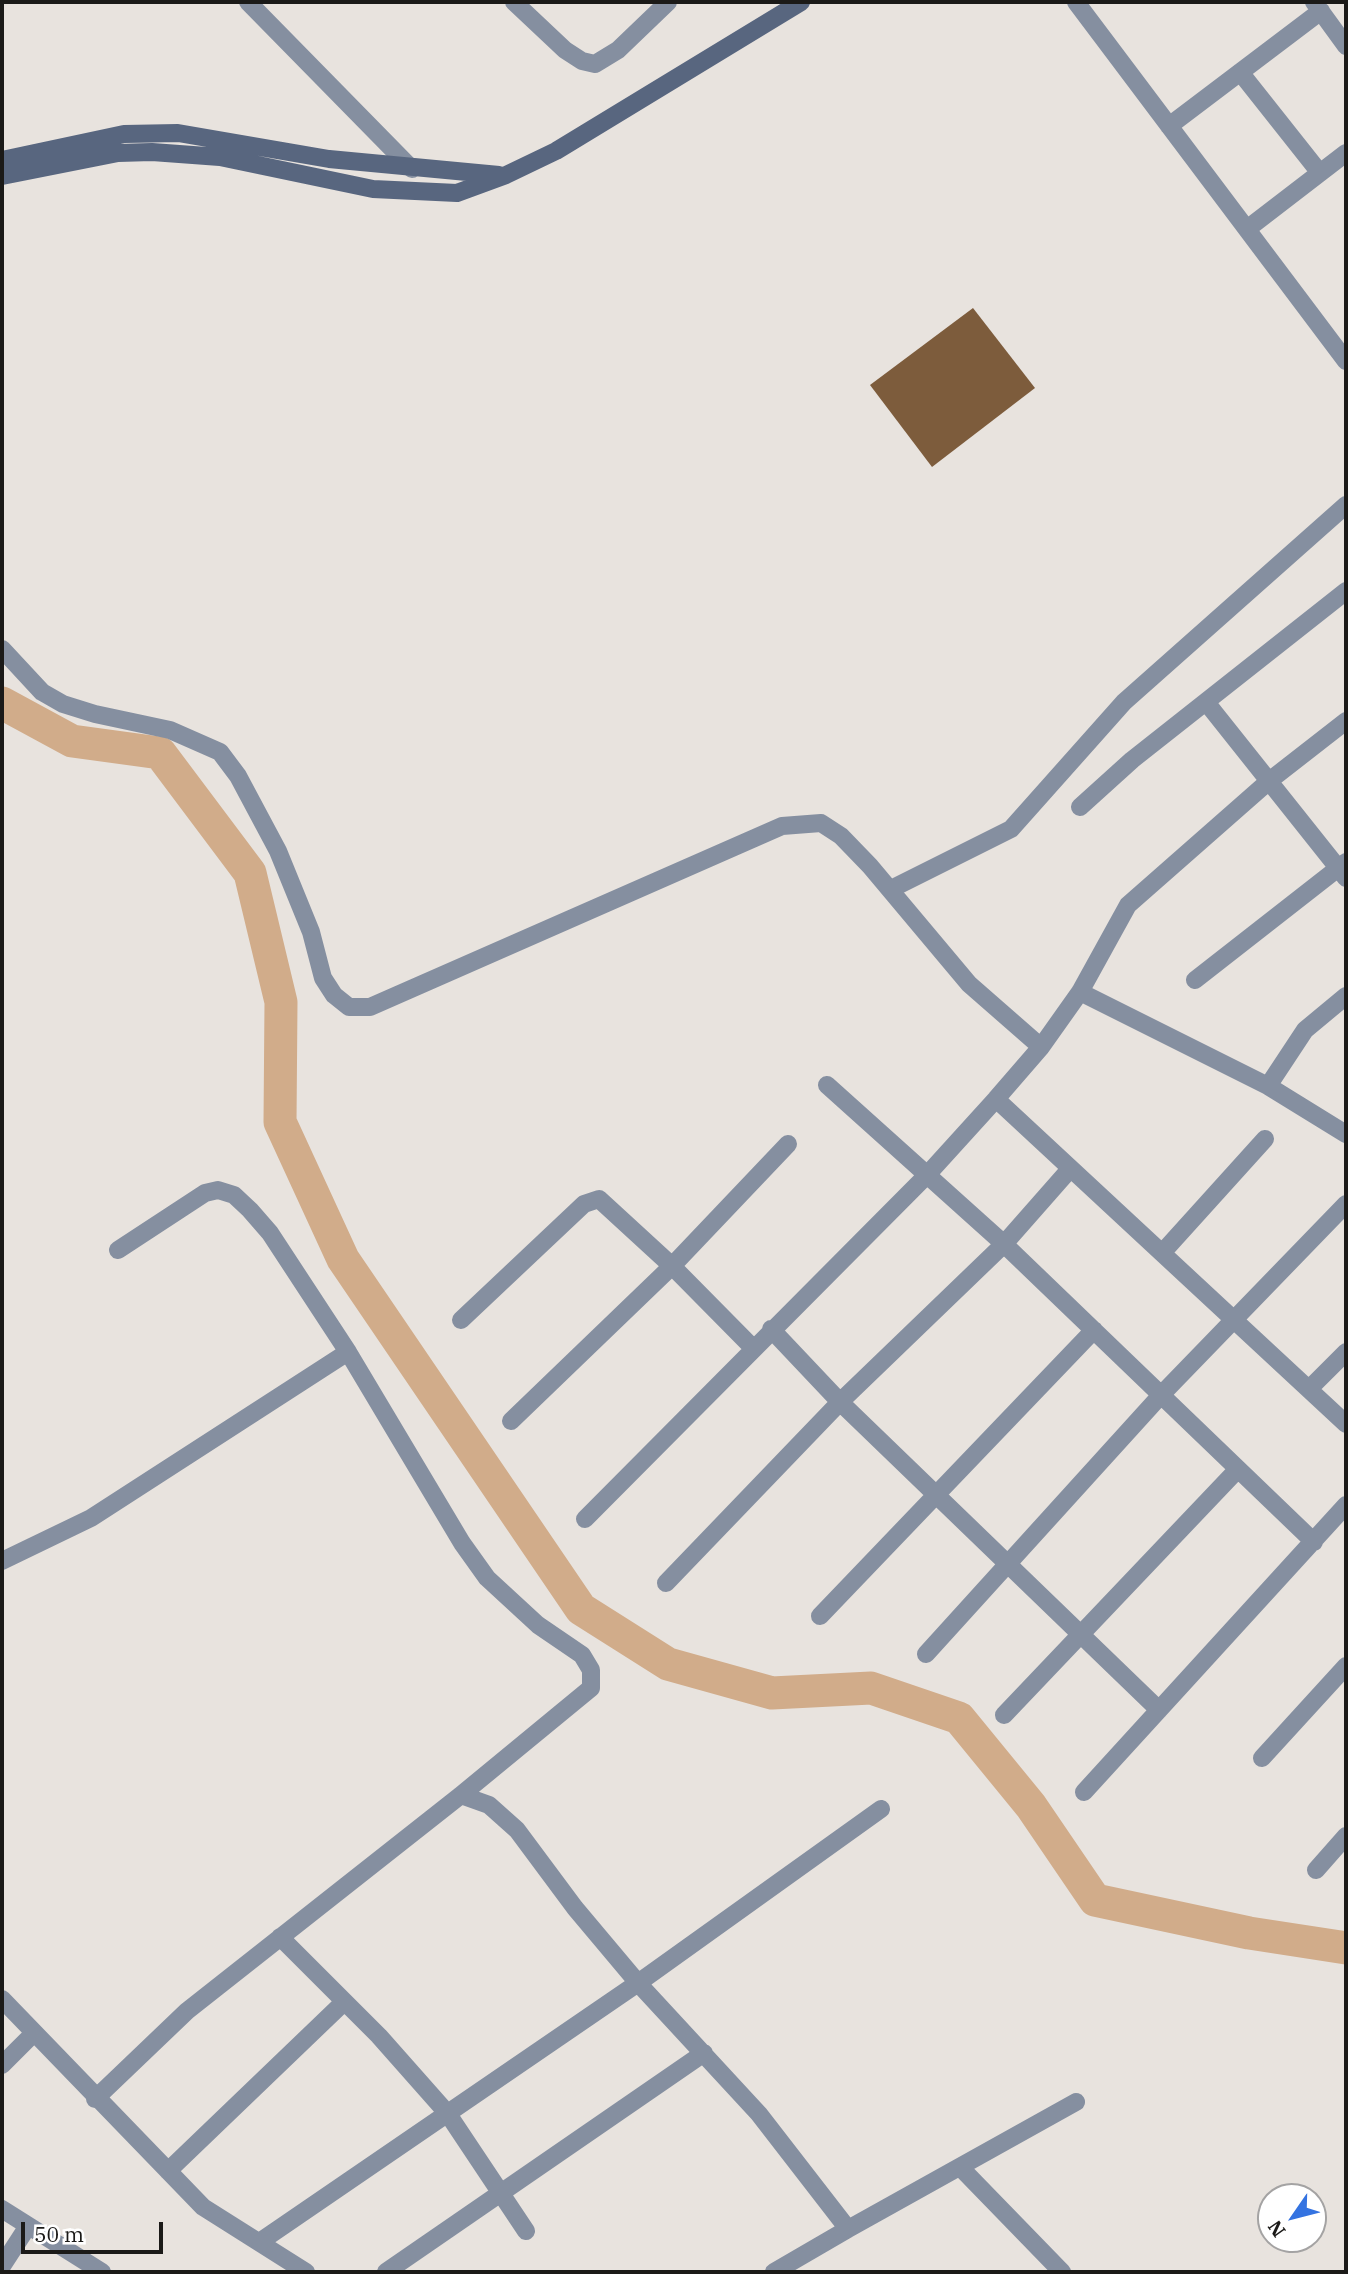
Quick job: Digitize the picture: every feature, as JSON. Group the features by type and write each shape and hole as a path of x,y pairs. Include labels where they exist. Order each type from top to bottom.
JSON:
{"street":[{"path":"248,2 412,169"},
{"path":"514,2 565,50 582,61 595,64 618,50 668,2"},
{"path":"2,176 132,143 220,157 373,189 457,193 506,175 556,151 801,2"},
{"path":"1076,2 1345,358"},
{"path":"1169,126 1240,72 1318,6 1346,46"},
{"path":"1240,72 1320,173"},
{"path":"2,160 201,135 329,159 412,169 506,175"},
{"path":"1247,229 1346,153"},
{"path":"891,889 1012,829 1124,702 1346,505"},
{"path":"1080,807 1346,591"},
{"path":"2,649 42,692 63,704 94,714 170,730 220,752 238,776 278,851 311,932 323,978 334,995 349,1007 370,1007 782,826 821,823 841,836 891,889 933,943 970,984 1041,1048"},
{"path":"1195,979 1344,869 1206,702"},
{"path":"585,1519 927,1175 996,1099 1041,1048 1080,992 1128,905 1269,781 1346,721"},
{"path":"1080,992 1268,1086 1346,1134"},
{"path":"1268,1086 1304,1030 1346,996"},
{"path":"827,1085 1004,1244 1314,1542"},
{"path":"996,1099 1346,1424"},
{"path":"1162,1253 1265,1139"},
{"path":"511,1422 672,1266 788,1144"},
{"path":"667,1583 840,1402 1004,1244 1070,1169"},
{"path":"95,2099 187,2011 461,1795 590,1688 591,1670 582,1655 538,1625 487,1578 462,1544 348,1352 270,1233 234,1195 218,1190 205,1193 118,1250"},
{"path":"461,1320 584,1204 599,1199 672,1266 753,1348"},
{"path":"926,1654 1161,1395 1346,1204"},
{"path":"771,1329 840,1402 1159,1710"},
{"path":"820,1616 1094,1330"},
{"path":"2,1561 91,1518 348,1352"},
{"path":"1309,1389 1346,1352"},
{"path":"1004,1715 1238,1469"},
{"path":"1084,1792 1314,1542 1342,1516"},
{"path":"1262,1758 1346,1666"},
{"path":"461,1795 489,1805 517,1830 575,1908 638,1983 759,2114 848,2229"},
{"path":"261,2241 638,1983 881,1809"},
{"path":"1316,1870 1346,1836"},
{"path":"280,1937 379,2036 448,2114 527,2231"},
{"path":"2,1998 95,2099 203,2207 261,2241 306,2272"},
{"path":"168,2171 344,2002"},
{"path":"2,2065 34,2033"},
{"path":"386,2272 704,2053"},
{"path":"774,2272 1076,2102"},
{"path":"960,2167 1062,2272"},
{"path":"2,2209 102,2272"},
{"path":"2,2266 28,2226"}],"building":[{"path":"973,308 1035,388 932,467 870,385"}],"waterway":[{"path":"2,703 72,741 160,753 250,873 281,1002 280,1122 343,1259 581,1609 668,1664 772,1693 871,1688 959,1718 1031,1806 1095,1900 1249,1933 1346,1948"}]}
